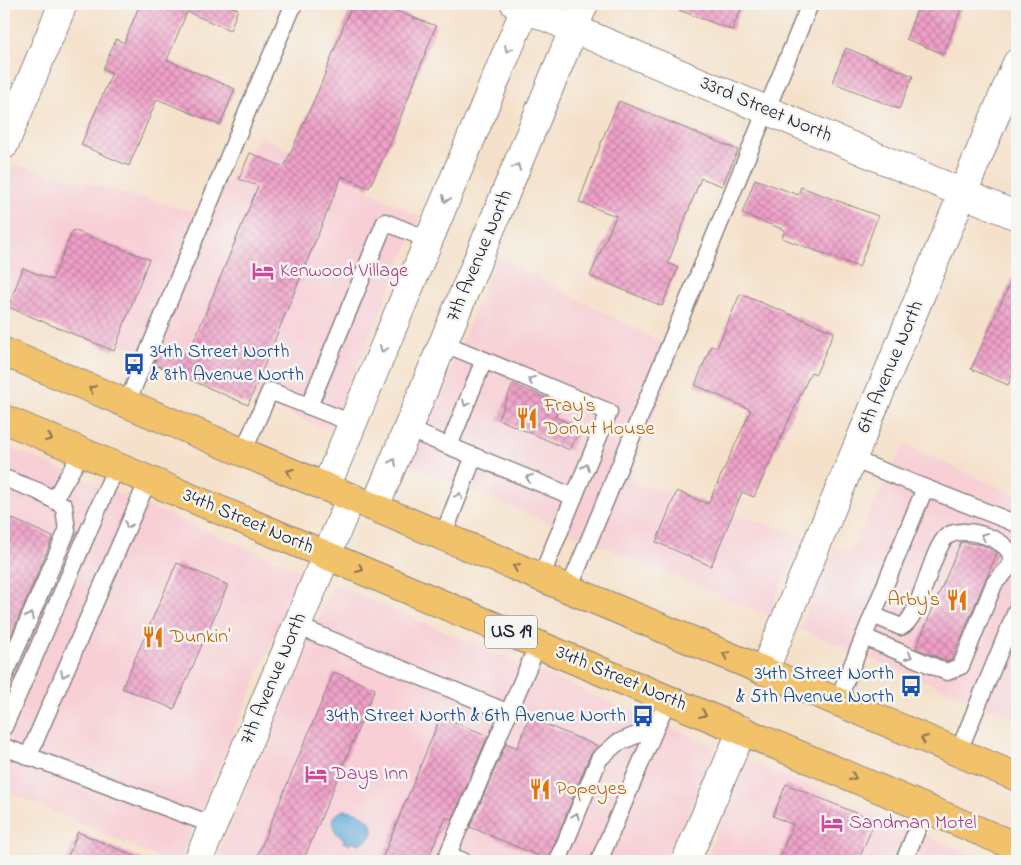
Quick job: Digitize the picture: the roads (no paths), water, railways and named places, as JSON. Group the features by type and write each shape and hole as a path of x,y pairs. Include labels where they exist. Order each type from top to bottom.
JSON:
{"highway":[{"path":"4,352 1017,777"},
{"name":"34th Street North","path":"4,419 1017,847"}],"street":[{"path":"4,145 63,4"},
{"name":"7th Avenue North","path":"198,861 327,555 363,502 407,429 584,4"},
{"path":"326,487 429,240 522,5"},
{"name":"33rd Street North","path":"522,5 574,29 1017,216"},
{"name":"6th Avenue North","path":"764,671 1017,63"},
{"path":"686,861 742,730"}],"lane":[{"path":"127,403 259,83 294,4"},
{"path":"569,589 810,4"},
{"path":"309,406 385,222 429,240"},
{"path":"443,343 608,412 540,577"},
{"path":"448,446 484,360"},
{"path":"243,452 270,391 352,423"},
{"path":"407,429 574,497"},
{"path":"54,500 82,452"},
{"path":"442,536 474,456"},
{"path":"852,459 1017,524"},
{"path":"4,727 116,467"},
{"path":"4,478 38,490 64,506 67,531 4,676"},
{"path":"28,757 148,480"},
{"path":"837,702 925,488"},
{"path":"67,531 83,542"},
{"path":"864,636 947,672 961,666 994,584 998,577 1006,572 1011,563 1012,555 1007,546 992,539 976,532 958,531 945,538 928,574 912,618 906,625 901,627 873,615"},
{"path":"958,753 1017,609"},
{"path":"297,626 508,712"},
{"path":"19,642 37,650"},
{"path":"463,861 446,858 538,644"},
{"path":"599,861 668,699"},
{"path":"558,861 599,759 617,743 656,727"},
{"path":"4,747 213,824"},
{"path":"904,861 926,808"}],"water":[{"path":"343,810 359,814 371,823 373,828 372,834 367,839 358,844 351,841 350,845 343,842 344,838 333,827 333,817"}],"place":[{"name":"Kenwood Village","path":"263,271"},
{"name":"34th Street North & 8th Avenue North","path":"134,364"},
{"name":"Fray's Donut House","path":"527,418"},
{"name":"Arby's","path":"957,600"},
{"name":"Dunkin'","path":"153,637"},
{"name":"34th Street North & 5th Avenue North","path":"911,686"},
{"name":"34th Street North & 6th Avenue North","path":"643,716"},
{"name":"Days Inn","path":"316,774"},
{"name":"Popeyes","path":"540,789"},
{"name":"Sandman Motel","path":"832,823"}]}
